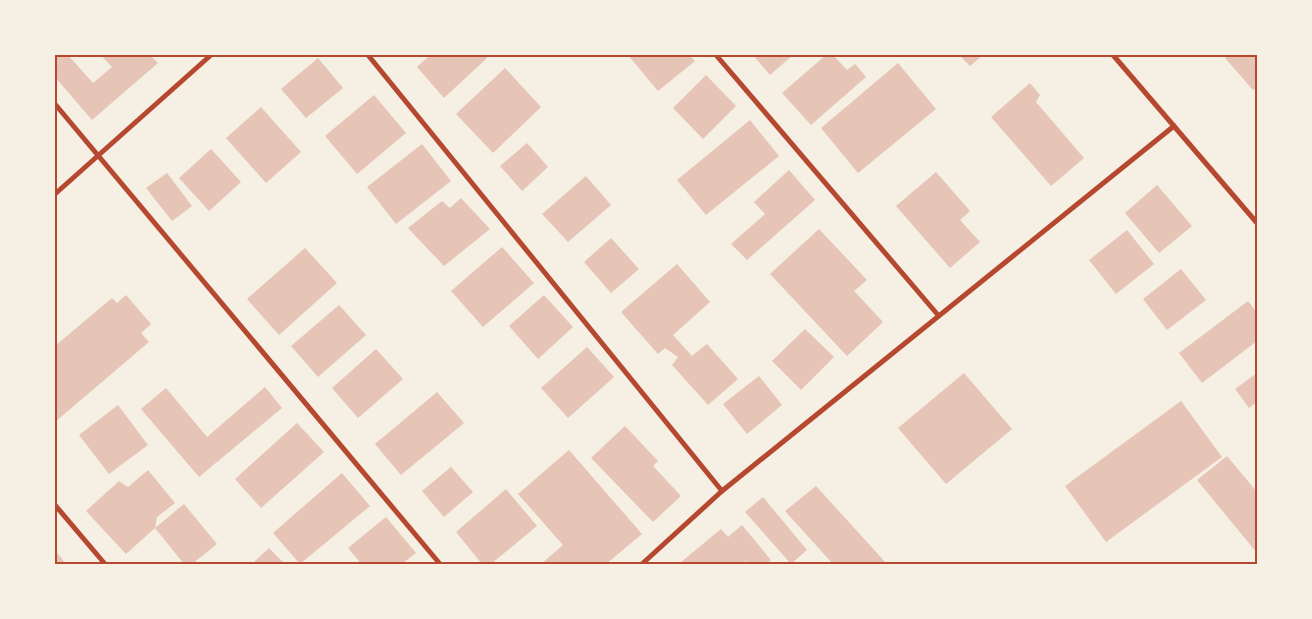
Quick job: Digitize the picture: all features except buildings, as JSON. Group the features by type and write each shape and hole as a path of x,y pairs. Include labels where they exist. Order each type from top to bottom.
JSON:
{"street":[{"path":"55,194 211,55"},
{"path":"368,55 722,491"},
{"path":"716,55 938,316"},
{"path":"1113,55 1257,222"},
{"path":"55,104 440,564"},
{"path":"642,564 722,491 1174,126"},
{"path":"55,505 105,564"}]}
